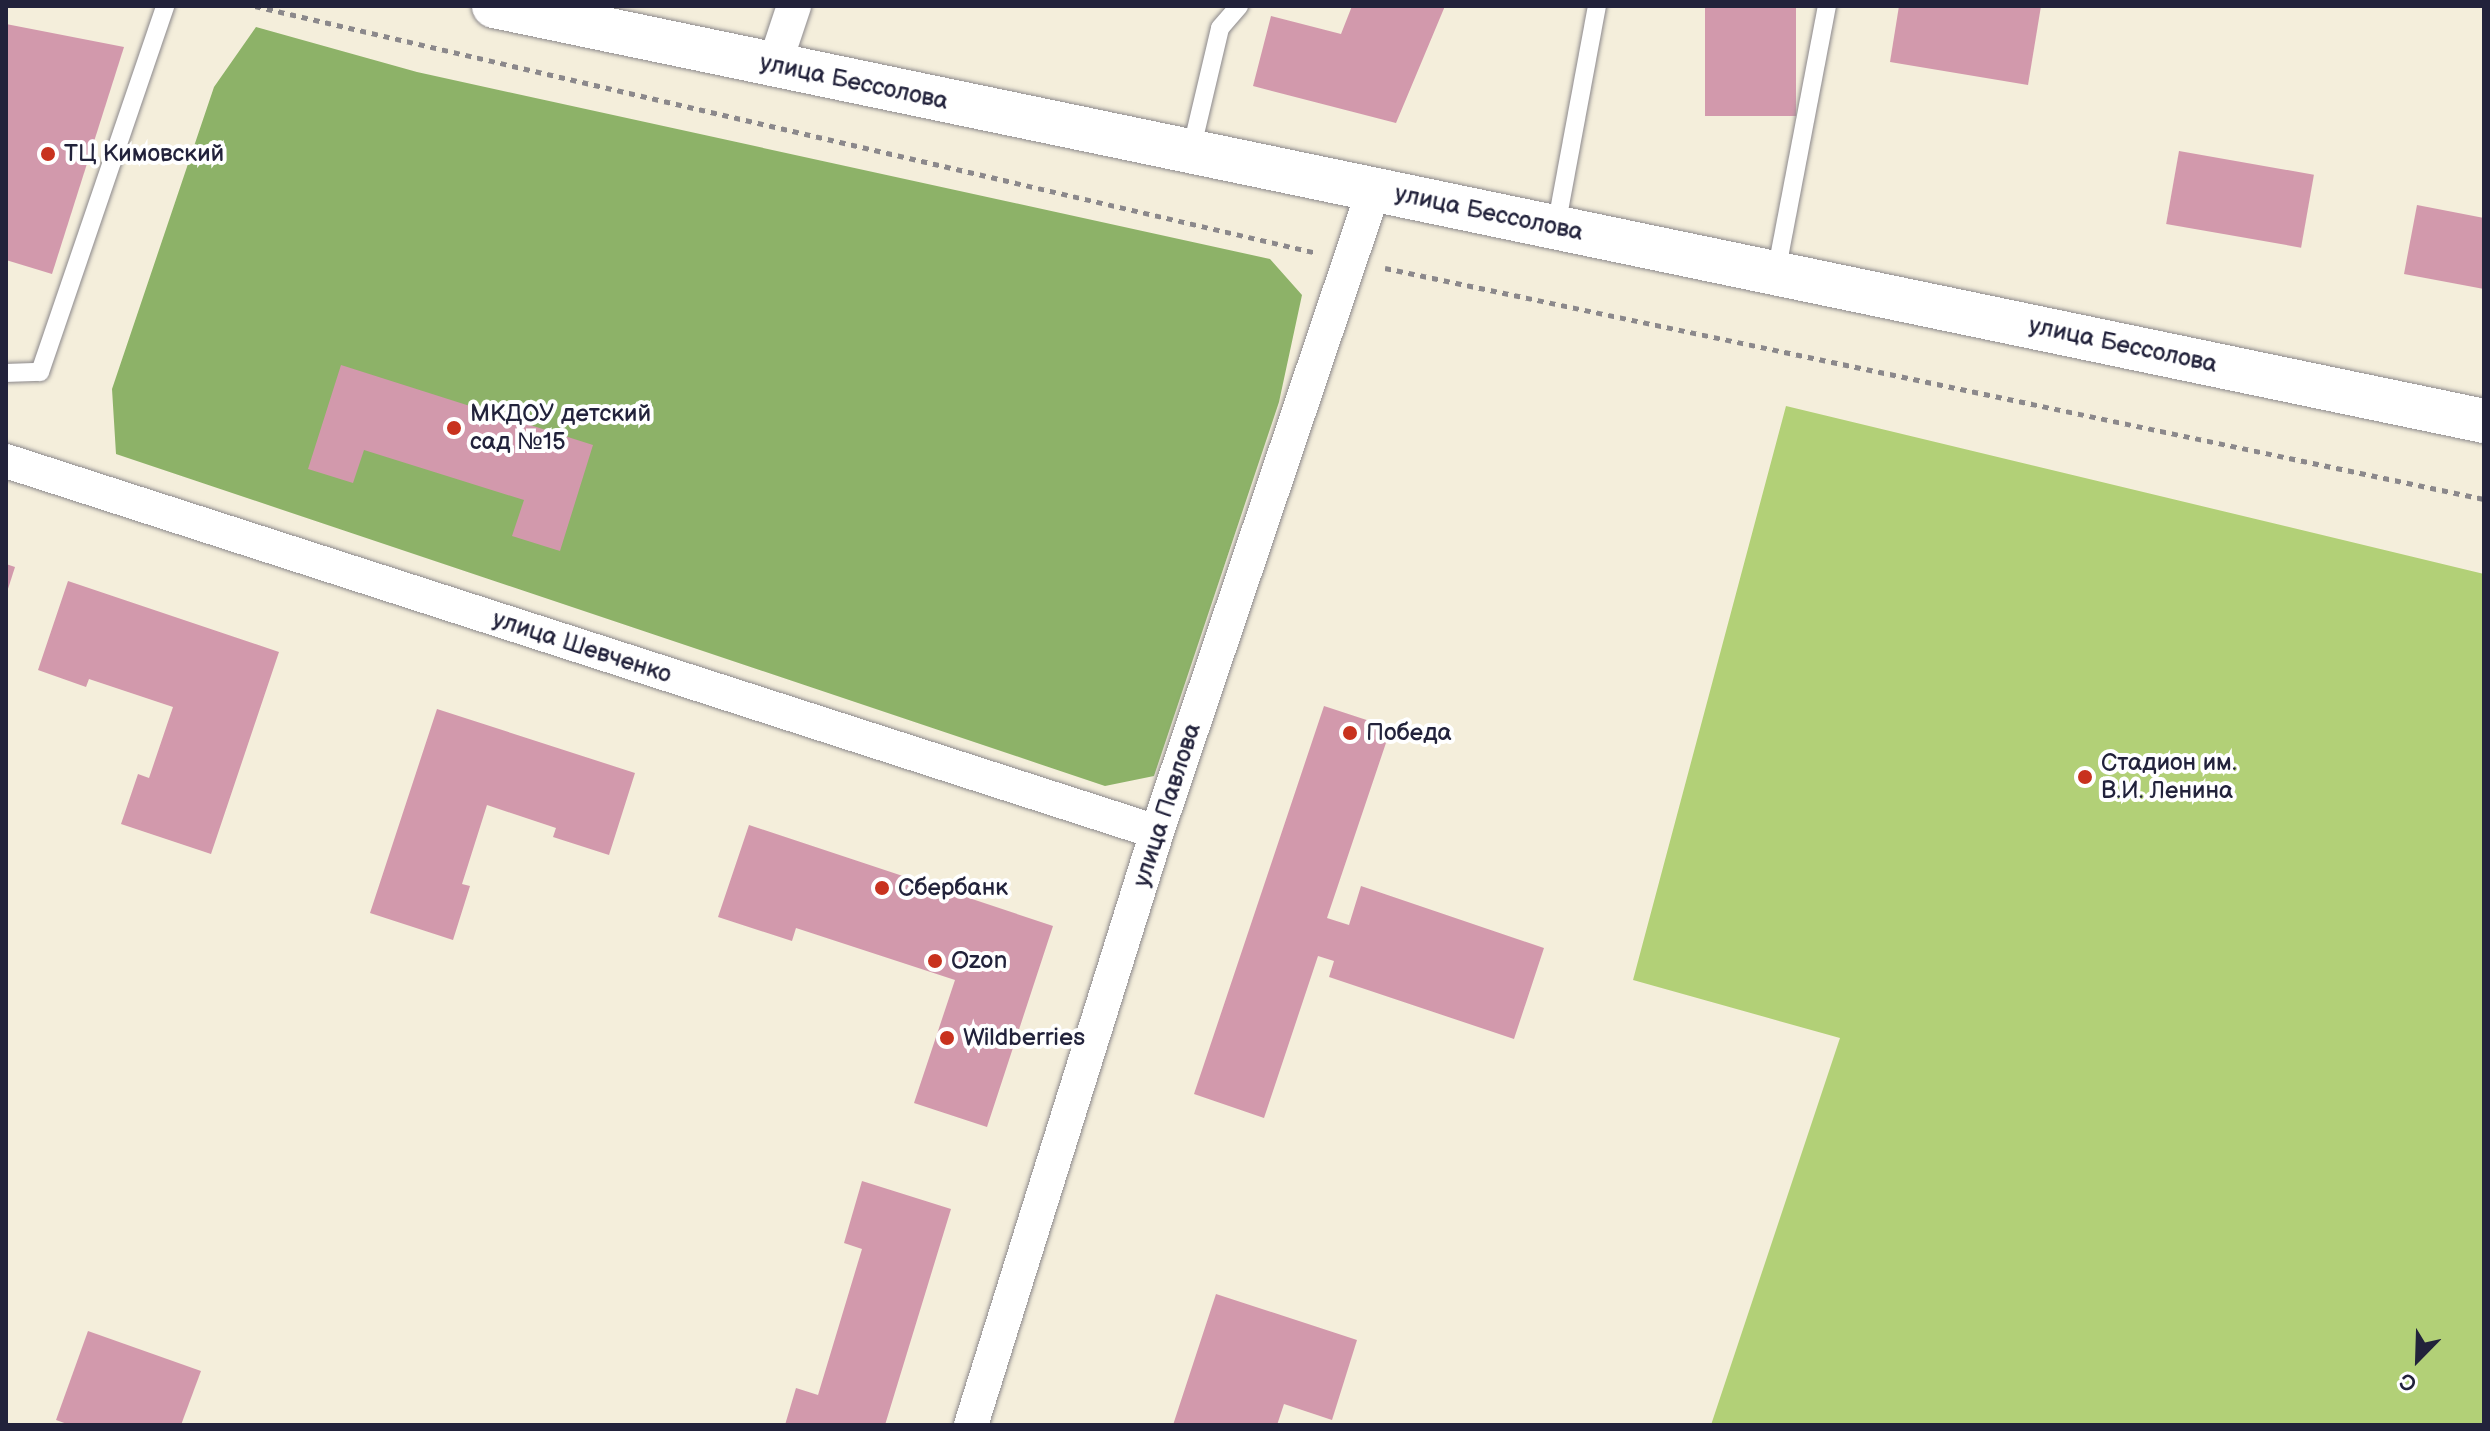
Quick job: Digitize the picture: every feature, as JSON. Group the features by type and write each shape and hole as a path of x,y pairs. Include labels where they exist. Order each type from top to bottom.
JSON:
{"main road":[{"name":"улица Бессолова","path":"494,6 2484,421"}],"street":[{"path":"774,66 794,6"},
{"name":"улица Павлова","path":"971,1425 1157,832 1374,189"},
{"name":"улица Шевченко","path":"6,461 1157,832"}],"lane":[{"path":"6,373 40,372 165,6"},
{"path":"1191,151 1220,28 1239,6"},
{"path":"1556,228 1597,6"},
{"path":"1776,273 1827,6"}],"path":[{"path":"255,6 1351,261 2484,499"}],"green space":[{"path":"256,27 417,72 1270,259 1302,295 1279,402 1154,776 1105,786 116,454 112,389 214,87"},
{"name":"Стадион им. В.И. Ленина","path":"1786,406 2484,574 2484,1425 1711,1425 1840,1038 1633,980"}],"building":[{"path":"1352,6 1445,6 1396,123 1253,86 1271,16 1341,34"},
{"path":"1705,6 1796,6 1796,116 1705,116"},
{"path":"1899,6 2041,6 2028,85 1890,62"},
{"name":"ТЦ Кимовский","path":"6,24 124,47 52,274 6,260"},
{"path":"2179,151 2314,175 2301,248 2166,224"},
{"path":"2417,205 2484,218 2484,289 2404,274"},
{"path":"341,365 593,445 560,551 512,536 524,500 364,450 353,483 308,469"},
{"path":"6,564 15,567 7,592 6,592"},
{"path":"68,581 279,652 211,854 121,824 138,774 149,778 173,707 89,679 86,687 38,670"},
{"path":"1324,706 1391,728 1327,918 1349,925 1361,886 1544,948 1514,1039 1329,977 1334,961 1318,956 1264,1118 1194,1094"},
{"path":"437,709 635,773 609,855 553,837 556,828 487,805 462,884 470,886 453,940 370,913"},
{"path":"749,825 1053,926 987,1127 914,1103 955,980 796,928 792,941 718,917"},
{"path":"862,1181 951,1209 885,1425 785,1425 796,1388 818,1395 862,1249 844,1243"},
{"path":"1216,1294 1357,1340 1332,1420 1284,1404 1277,1425 1173,1425"},
{"path":"88,1331 201,1371 181,1425 70,1425 56,1420"}],"place":[{"name":"ТЦ Кимовский","path":"48,154"},
{"name":"МКДОУ детский сад №15","path":"454,428"},
{"name":"Победа","path":"1350,733"},
{"name":"Стадион им. В.И. Ленина","path":"2085,777"},
{"name":"Сбербанк","path":"882,888"},
{"name":"Ozon","path":"935,961"},
{"name":"Wildberries","path":"947,1038"}]}
